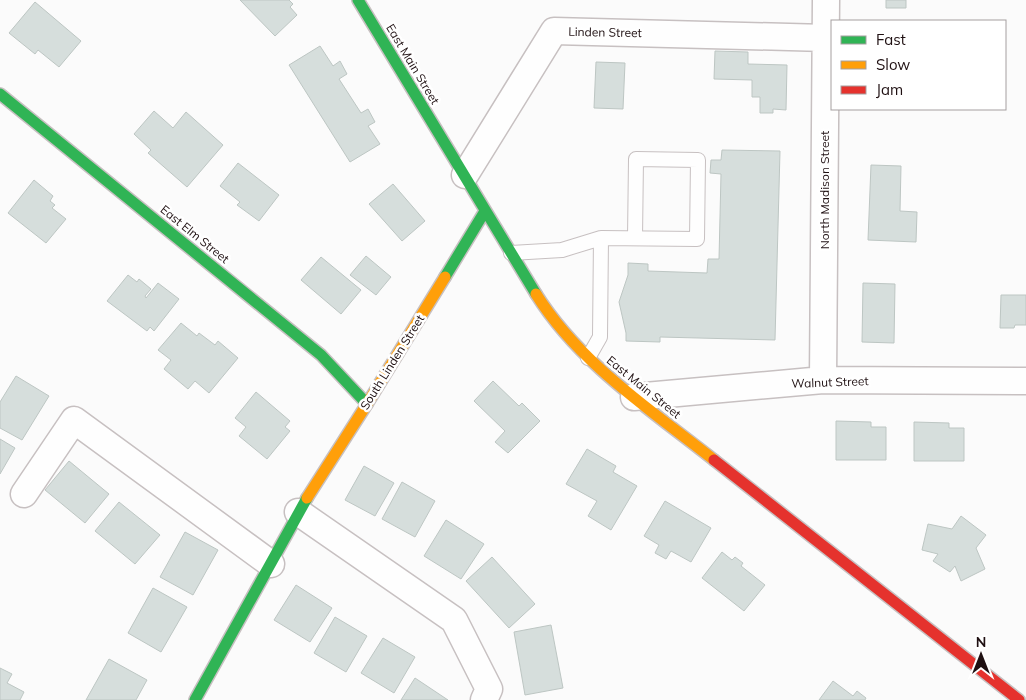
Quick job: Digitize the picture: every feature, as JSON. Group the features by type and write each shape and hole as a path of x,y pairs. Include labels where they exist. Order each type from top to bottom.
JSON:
{"street":[{"name":"East Main Street","path":"358,0 550,316 588,358 634,397 1019,700"},
{"name":"North Madison Street","path":"823,380 826,0"},
{"name":"Linden Street","path":"465,175 554,30 826,38"},
{"name":"East Elm Street","path":"0,94 321,355 367,404"},
{"name":"South Linden Street","path":"195,700 298,512 367,404 485,211"},
{"name":"Walnut Street","path":"634,397 823,380 1026,381"},
{"path":"24,494 74,420 271,564"},
{"path":"298,512 454,620 489,689 484,700"}],"lane":[{"path":"511,253 562,250 601,238 697,239 698,160 636,159 635,238"},
{"path":"588,358 600,337 601,238"}],"building":[{"path":"240,0 289,0 293,4 290,7 297,15 275,36"},
{"path":"886,0 906,0 906,8 886,8"},
{"path":"35,2 81,41 59,67 38,50 35,54 9,33"},
{"path":"320,46 333,66 340,61 347,74 339,79 361,113 368,109 375,122 368,126 380,144 350,162 289,65"},
{"path":"715,51 748,52 748,64 787,65 786,110 773,109 773,113 760,113 760,97 752,97 752,80 714,79"},
{"path":"596,62 625,63 623,109 594,108"},
{"path":"154,111 173,128 186,112 223,145 187,187 148,153 151,150 134,134"},
{"path":"722,150 780,151 775,340 660,337 660,342 626,341 619,302 628,275 628,263 648,264 648,271 707,273 708,259 719,259 721,174 710,173 711,160 721,160"},
{"path":"238,163 279,195 259,221 237,205 240,202 220,186"},
{"path":"871,165 901,166 900,211 917,212 916,242 868,240"},
{"path":"34,180 53,196 50,201 55,205 52,208 66,219 46,243 8,213"},
{"path":"393,184 425,221 402,241 369,204"},
{"path":"366,256 391,277 376,295 350,275"},
{"path":"321,257 361,290 341,314 301,280"},
{"path":"128,275 137,282 139,279 151,289 145,296 146,298 158,283 179,299 154,331 150,327 147,331 107,301"},
{"path":"863,283 895,284 894,343 862,342"},
{"path":"1001,295 1026,295 1026,325 1015,325 1014,328 1000,328"},
{"path":"181,323 197,336 199,333 215,345 218,341 238,358 209,393 195,381 188,389 164,369 171,360 158,350"},
{"path":"16,376 49,396 22,440 0,428 0,402"},
{"path":"493,381 519,406 522,403 540,421 508,453 495,442 505,431 474,401"},
{"path":"256,392 290,421 285,427 290,431 267,459 239,436 246,427 235,418"},
{"path":"836,421 871,422 871,427 886,427 886,460 836,460"},
{"path":"914,422 949,423 949,428 964,428 964,461 914,461"},
{"path":"0,439 15,448 0,474"},
{"path":"587,449 616,466 613,472 637,486 611,530 588,516 597,501 566,484"},
{"path":"69,461 109,494 85,523 45,490"},
{"path":"364,466 394,483 375,516 345,500"},
{"path":"402,482 435,501 415,537 382,519"},
{"path":"665,501 711,528 691,562 671,551 666,559 655,553 659,545 644,536"},
{"path":"119,502 160,535 135,564 95,531"},
{"path":"961,516 986,535 976,548 985,569 961,581 955,566 950,572 933,561 938,554 922,550 928,524 952,529"},
{"path":"446,520 484,544 461,579 424,556"},
{"path":"185,532 218,550 193,595 160,577"},
{"path":"722,552 732,560 735,557 743,563 741,566 765,585 744,611 702,578"},
{"path":"492,557 535,604 509,628 466,581"},
{"path":"296,585 332,608 310,642 274,620"},
{"path":"153,588 187,607 161,652 128,633"},
{"path":"335,617 367,636 346,672 314,653"},
{"path":"551,625 563,688 525,695 514,632"},
{"path":"383,638 415,657 394,693 361,673"},
{"path":"109,659 147,680 136,700 86,700"},
{"path":"0,668 12,674 7,683 24,692 20,700 0,700"},
{"path":"415,678 448,700 401,700"},
{"path":"833,681 853,696 857,691 866,698 865,700 819,700"}],"traffic: fast":[{"path":"358,0 536,294"},
{"path":"0,94 321,355 367,404"},
{"path":"445,277 485,211"},
{"path":"195,700 307,498"}],"traffic: slow":[{"path":"307,498 445,277"},
{"path":"536,294 553,319 595,364 641,404 714,460"}],"traffic: jam":[{"path":"714,460 1019,700"}]}
